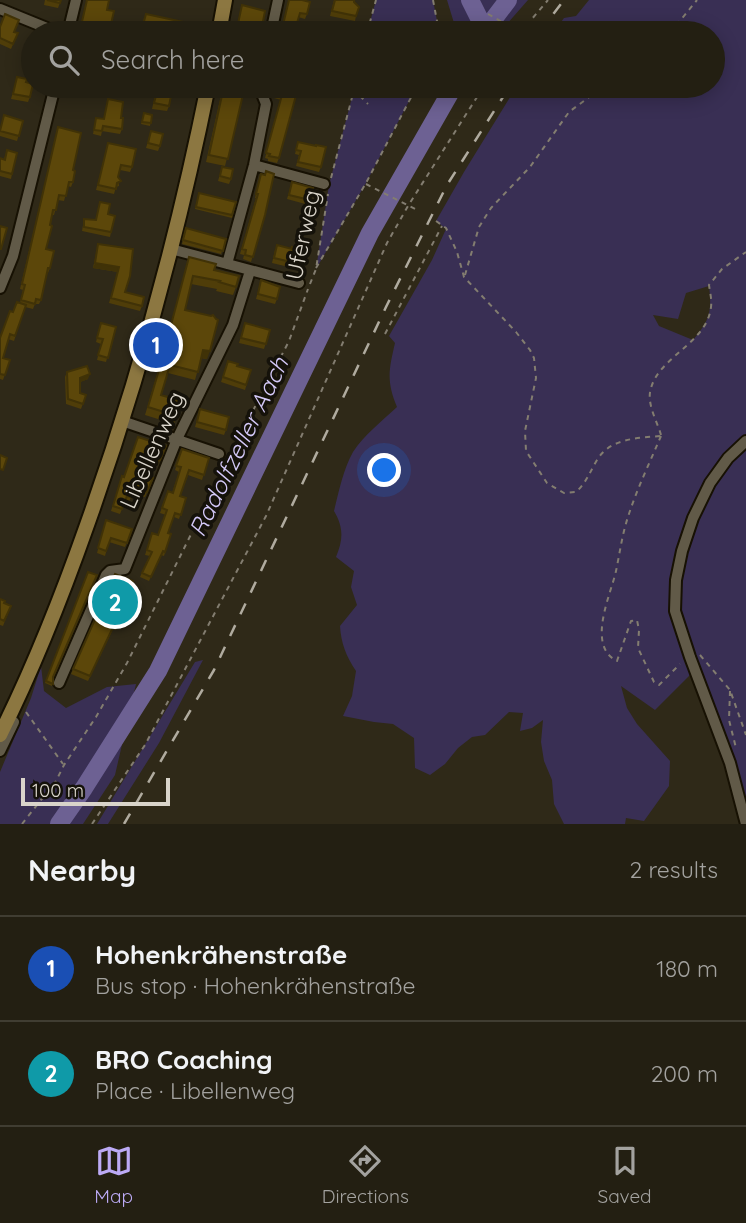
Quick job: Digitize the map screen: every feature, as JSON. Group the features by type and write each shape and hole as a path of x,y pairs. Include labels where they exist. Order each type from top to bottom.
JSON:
{"main road":[{"path":"221,21 225,0"},
{"path":"0,735 17,701 70,573 106,472 171,249 206,98"}],"street":[{"path":"71,21 76,0"},
{"path":"274,21 278,0"},
{"path":"0,9 30,21"},
{"path":"1,284 13,256 52,98"},
{"path":"227,264 254,165 266,104 264,98"},
{"path":"254,165 324,184"},
{"path":"171,249 299,284"},
{"name":"Libellenweg","path":"59,683 106,575 110,571 125,569 177,439 233,325 250,271"},
{"path":"122,421 219,454"},
{"path":"746,440 709,483 693,518 676,580 675,611 695,656 730,763 746,824"},
{"path":"0,751 18,714 17,701"}],"path":[{"path":"371,21 376,0"},
{"path":"433,0 438,21"},
{"path":"530,21 548,0"},
{"path":"680,21 697,0"},
{"path":"488,13 500,21"},
{"name":"Uferweg","path":"22,824 56,781 133,651 289,341 316,269 329,185 353,98"},
{"path":"362,98 368,104"},
{"path":"316,269 366,183 410,98"},
{"path":"92,824 145,745 267,516 387,243 476,98"},
{"path":"464,277 479,227 491,208 530,167 569,112 588,98"},
{"path":"366,183 419,211"},
{"path":"436,221 446,228 464,277 516,332 534,358 536,377 525,431 526,451 547,483 564,493 576,492 584,484 598,457 609,447 632,438 661,436"},
{"path":"385,334 442,225"},
{"path":"746,253 722,269 709,285 711,306 706,324 661,369 650,389 652,408 661,436 629,514 604,611 602,635 608,657 617,661 631,621 637,620 638,648 654,682 659,685 682,661 695,656 730,690 746,735"},
{"path":"730,690 729,720 737,753 730,763"},
{"path":"17,701 64,765"}],"shaded area":[{"path":"376,0 433,0 437,21 370,21"},
{"path":"447,0 528,0 510,21 453,21"},
{"path":"589,0 746,0 746,824 695,670 655,710 621,686 627,708 637,724 670,761 669,786 644,821 626,818 625,824 564,824 554,804 552,780 544,761 541,742 543,720 532,728 520,731 523,713 509,712 485,735 472,737 458,748 445,764 430,775 415,768 414,738 393,724 343,716 352,696 356,671 345,649 340,626 357,605 351,587 354,571 336,557 341,534 340,523 334,511 344,473 357,446 397,407 391,390 390,375 395,343 389,336 432,260 446,229 436,221 510,98 725,98 725,21 562,21 576,16","holes":["709,286 710,309 703,327 693,340 659,326 653,315 678,319 686,293"]},
{"path":"352,98 411,98 316,269 329,185"},
{"path":"203,660 159,743 108,824 97,824 195,662"},
{"path":"41,666 44,691 66,708 107,687 136,684 115,775 83,824 0,824 0,772 31,698"}],"building":[{"path":"87,0 109,0 107,10 114,11 112,21 82,21"},
{"path":"289,0 310,2 307,14 300,13 298,21 284,21"},
{"path":"335,0 354,0 359,7 356,16 332,11"},
{"path":"242,5 265,11 263,21 239,21"},
{"path":"5,14 19,20 14,32 18,33 13,44 0,38 0,27"},
{"path":"146,14 179,21 144,21"},
{"path":"17,77 21,78 21,95 13,94"},
{"path":"155,98 171,98 169,106 154,103"},
{"path":"221,98 242,98 228,159 209,155"},
{"path":"281,98 295,98 279,158 266,153"},
{"path":"108,99 123,102 122,129 103,126 102,131 94,130 96,118 104,119"},
{"path":"144,113 152,115 151,123 142,122"},
{"path":"4,115 23,121 19,136 0,131"},
{"path":"58,127 81,133 73,182 69,182 66,196 59,195 56,210 53,210 46,249 54,251 41,300 36,299 35,304 21,300 25,285 22,284"},
{"path":"151,131 163,134 160,146 148,143"},
{"path":"298,142 326,147 321,167 298,162 301,151 296,150"},
{"path":"108,143 136,149 132,167 121,165 118,177 121,181 117,183 116,189 98,185"},
{"path":"7,150 17,153 12,174 0,171 0,158 5,160"},
{"path":"222,167 233,169 231,179 220,176"},
{"path":"266,171 274,174 253,257 245,255 246,250 242,249 261,174 265,175"},
{"path":"292,182 313,188 310,200 289,195"},
{"path":"199,193 236,202 232,215 196,207"},
{"path":"100,202 110,204 108,214 115,216 111,232 84,227 84,219 96,220"},
{"path":"0,226 7,228 1,249 0,249"},
{"path":"186,228 226,239 223,251 183,240"},
{"path":"98,244 133,249 125,292 144,297 142,306 111,298 119,267 95,263"},
{"path":"277,245 305,250 303,261 296,259 295,263 274,258"},
{"path":"189,257 216,264 214,270 239,276 236,287 193,276 185,310 213,315 218,320 210,351 203,350 198,372 170,365 161,395 181,401 177,416 148,407"},
{"path":"261,280 280,287 277,299 258,294"},
{"path":"17,302 26,305 15,336 10,334 3,358 10,360 5,375 0,374 0,338 10,311 13,312"},
{"path":"101,323 116,327 108,358 98,355 103,339 97,338"},
{"path":"245,323 270,330 266,344 241,338"},
{"path":"228,361 251,370 246,385 223,377"},
{"path":"87,366 90,374 80,378 80,393 86,395 83,404 68,399 67,372"},
{"path":"200,409 229,417 226,430 197,422"},
{"path":"138,437 166,446 160,460 143,455 136,473 153,478 147,492 134,489 131,497 127,496 122,509 113,506"},
{"path":"182,449 209,458 204,475 189,470 180,496 186,498 181,515 175,513 165,552 163,551 151,577 142,573 152,552 147,550 152,533 158,535 167,510 162,508 168,491 173,493 181,467 176,466"},
{"path":"0,455 7,458 3,470 0,469"},
{"path":"106,520 132,529 127,543 111,538 106,551 98,548"},
{"path":"88,572 97,575 53,677 53,684 46,681"},
{"path":"115,574 133,581 118,624 115,623 90,676 73,669"},
{"path":"0,599 11,606 4,621 0,619"}],"waterway":[{"path":"470,0 480,21"},
{"name":"Radolfzeller Aach","path":"492,21 508,0"},
{"name":"Radolfzeller Aach","path":"59,824 158,671 370,233 447,98"}],"railway":[{"path":"548,21 564,0"},
{"path":"124,824 214,670 386,307 447,185 502,98"}],"place":[{"name":"Hohenkrähenstraße","path":"156,345"},
{"name":"BRO Coaching","path":"115,602"}]}
